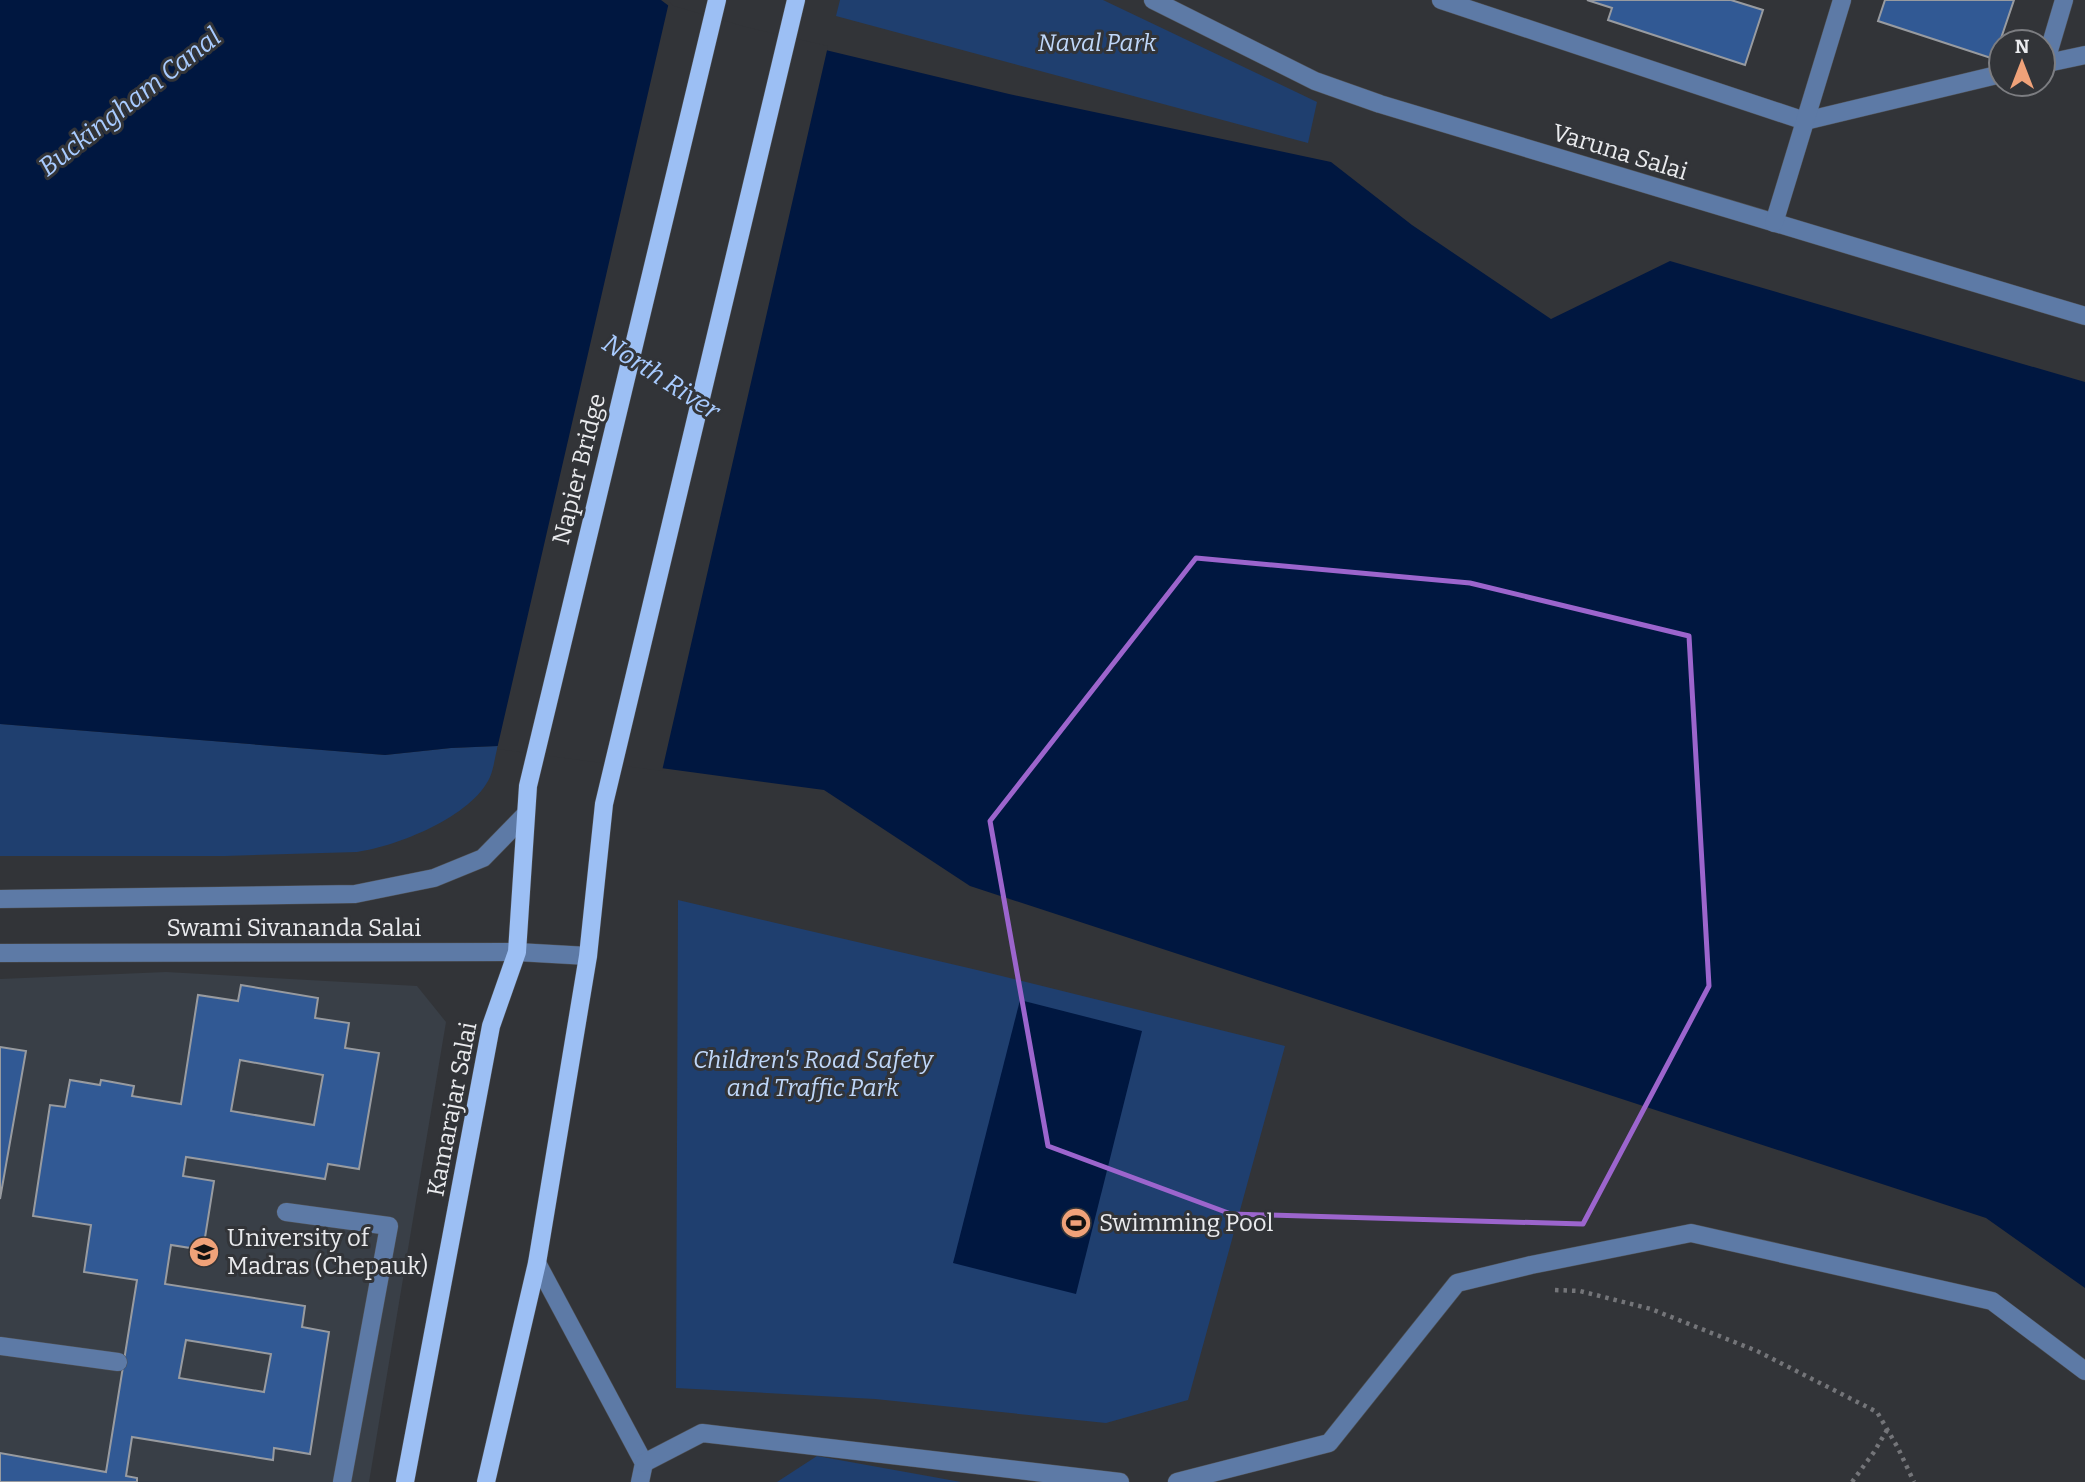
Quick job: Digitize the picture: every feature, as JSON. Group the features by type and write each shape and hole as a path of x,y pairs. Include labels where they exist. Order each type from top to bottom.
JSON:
{"main road":[{"name":"Napier Bridge","path":"528,786 717,0"},
{"path":"486,1482 537,1263 588,956 604,804 796,0"},
{"name":"Kamarajar Salai","path":"405,1482 491,1026 517,952 528,786"}],"street":[{"name":"Varuna Salai","path":"1153,0 1294,71 1334,88 1440,124 2085,316"},
{"path":"1441,0 1805,121 1987,77"},
{"path":"1774,223 1842,0"},
{"path":"2055,28 2064,0"},
{"path":"2057,61 2085,55"},
{"name":"Swami Sivananda Salai","path":"0,899 355,894 434,878 483,858 524,816"},
{"name":"Swami Sivananda Salai","path":"0,953 517,952 588,956"},
{"path":"286,1212 389,1226 342,1482"},
{"path":"1177,1482 1329,1443 1457,1283 1531,1265 1691,1233 1992,1301 2085,1371"},
{"path":"537,1263 644,1463 640,1482"},
{"path":"0,1346 118,1362"},
{"path":"644,1463 702,1433 1120,1482"}],"path":[{"path":"1552,1290 1580,1291 1651,1309 1757,1351 1877,1412 1914,1482"},
{"path":"1852,1482 1887,1430"}],"highlighted area":[{"path":"1196,558 1470,583 1689,636 1709,986 1583,1224 1231,1214 1048,1146 990,821"}],"shaded area":[{"name":"University of Madras (Chepauk)","path":"166,972 417,986 446,1022 369,1482 0,1482 0,979"}],"green space":[{"name":"Naval Park","path":"840,0 1103,0 1317,102 1308,143 836,16"},
{"path":"0,724 385,755 498,746 490,777 467,805 432,827 373,849 357,852 225,856 0,856"},
{"name":"Children's Road Safety and Traffic Park","path":"678,900 1285,1046 1188,1400 1106,1423 875,1399 676,1388"},
{"path":"817,1456 961,1482 777,1482"}],"water":[{"path":"0,0 661,0 673,9 746,31 1009,94 1331,162 1412,225 1551,319 1670,261 2085,382 2085,1288 1986,1218 970,886 824,790 498,746 385,755 0,724"},
{"path":"1020,1000 1142,1031 1076,1294 953,1263"}],"pier":[{"path":"669,2 674,6 746,27 828,46 662,771 497,749"}],"building":[{"path":"1587,0 1731,0 1763,10 1745,65 1608,20 1612,8"},
{"path":"1885,0 2014,0 2005,28 1987,28 1987,57 1878,21"},
{"path":"241,985 318,998 315,1018 349,1023 345,1048 379,1053 359,1169 328,1164 325,1179 186,1157 183,1176 214,1181 203,1250 171,1245 165,1284 305,1306 302,1327 329,1332 310,1454 274,1448 273,1460 132,1437 126,1476 137,1478 137,1482 0,1482 0,1453 106,1472 137,1280 84,1272 91,1225 33,1216 50,1105 65,1107 70,1080 100,1085 101,1080 134,1086 132,1096 181,1104 198,995 238,1001","holes":["240,1060 323,1075 314,1125 231,1111","186,1340 271,1354 264,1392 179,1378"]},
{"path":"0,1047 26,1051 0,1199"}],"place":[{"name":"Swimming Pool","path":"1076,1223"},
{"name":"University of Madras (Chepauk)","path":"204,1252"}],"water label":[{"name":"Buckingham Canal","path":"130,102"},
{"name":"North River","path":"661,377"}]}
